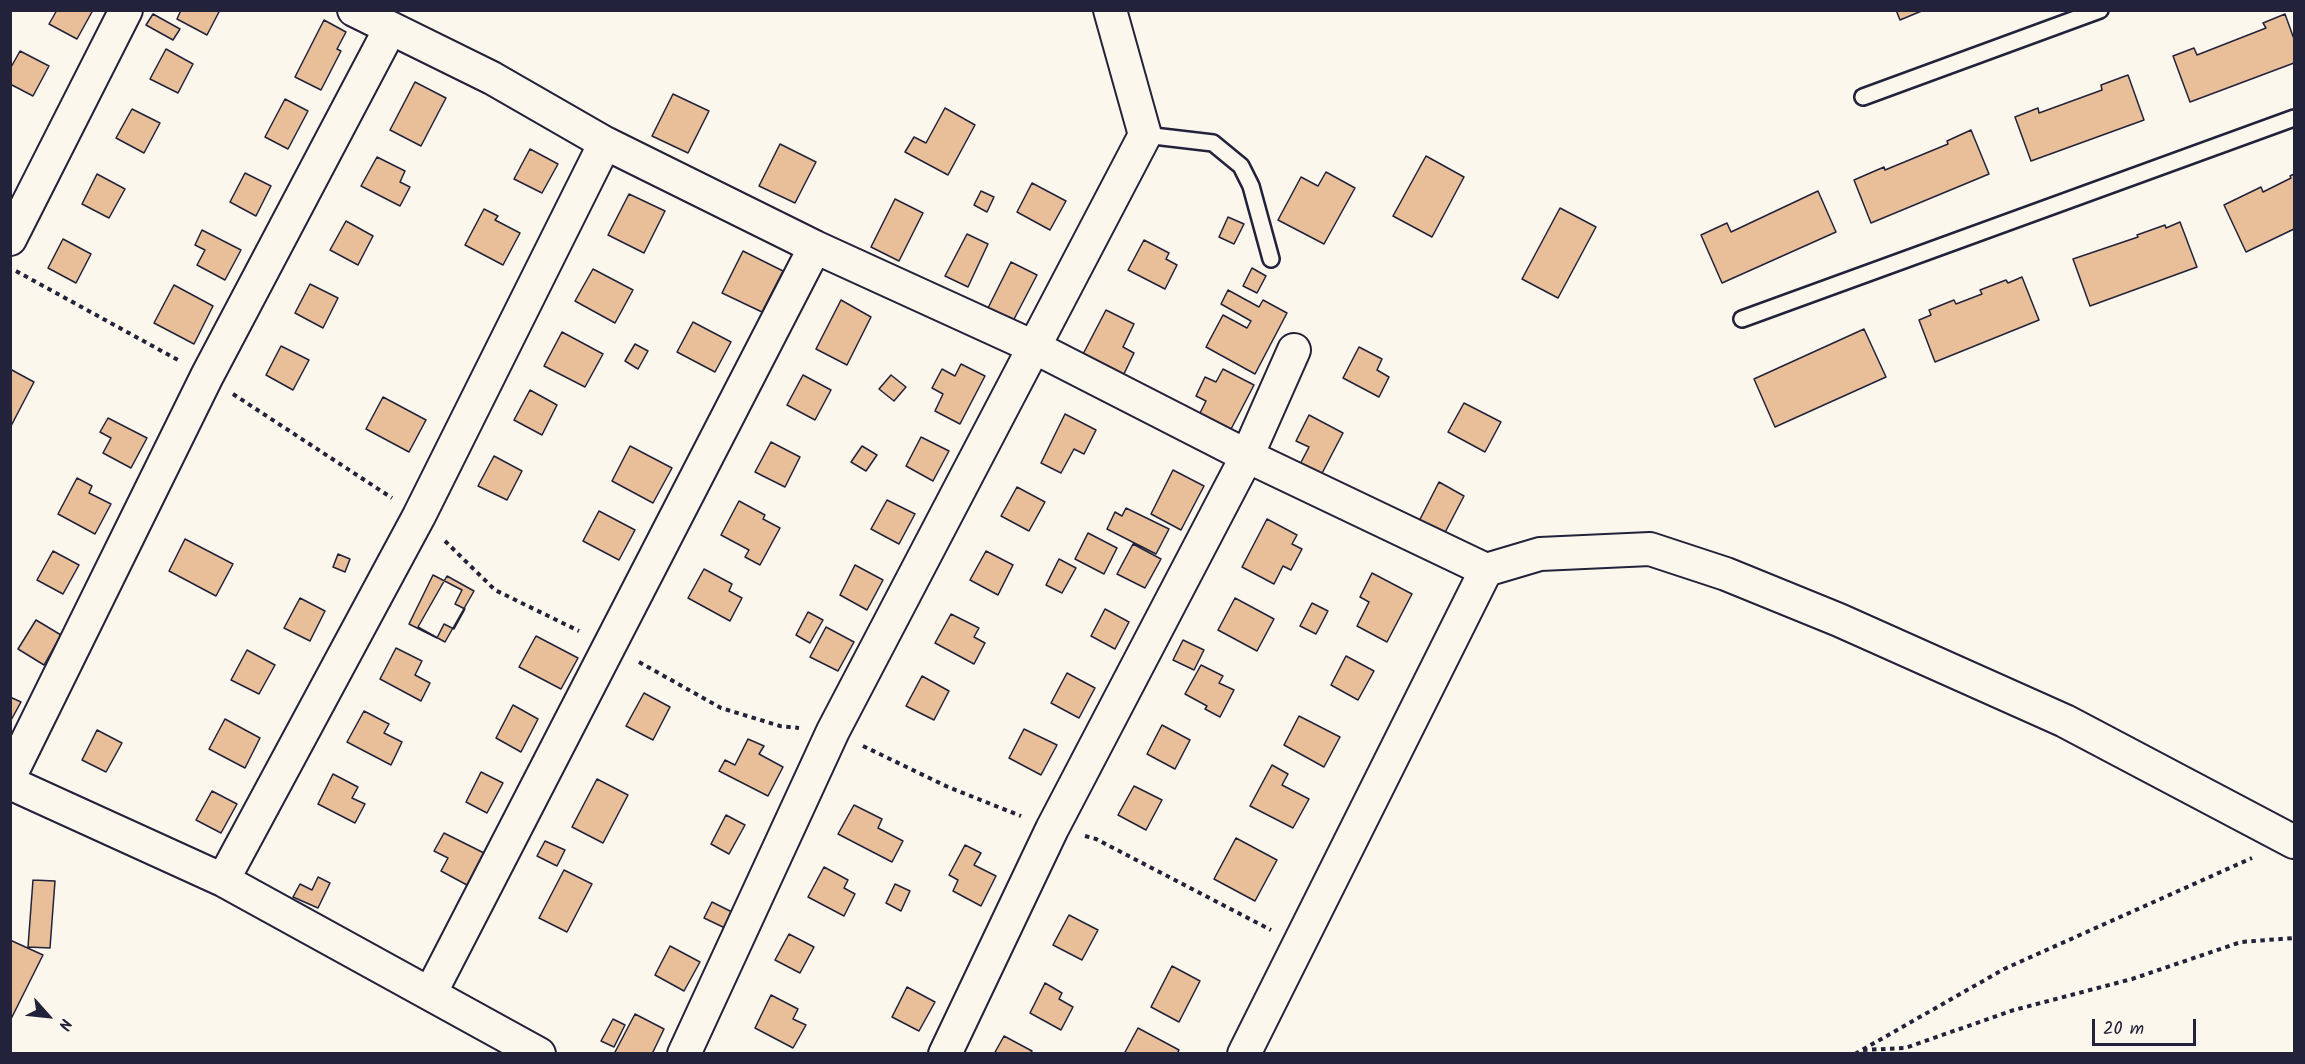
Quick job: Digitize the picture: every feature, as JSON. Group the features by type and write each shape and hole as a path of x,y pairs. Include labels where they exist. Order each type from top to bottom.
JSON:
{"street":[{"path":"10,239 126,10"},
{"path":"354,10 492,78 605,143 815,247 1034,346 1247,456 1486,570 1540,554 1650,549 1726,574 1839,620 2064,721 2295,842"},
{"path":"684,1053 833,731 1145,135 1110,10"},
{"path":"10,776 207,376 390,29"},
{"path":"224,880 418,516 605,143"},
{"path":"431,992 815,247"},
{"path":"945,1053 1052,829 1247,456 1294,350"},
{"path":"1244,1053 1486,570"},
{"path":"10,783 224,880 539,1053"}],"lane":[{"path":"1863,97 2100,10"},
{"path":"1742,319 2295,118"},
{"path":"1145,135 1213,143 1241,166 1251,186 1258,222 1271,259"}],"path":[{"path":"1856,1053 2004,969 2256,855"},
{"path":"1862,1050 1905,1048 2014,1010 2132,979 2241,942 2295,938"}],"building":[{"path":"57,10 93,10 77,39 49,24"},
{"path":"181,10 220,10 207,35 177,19"},
{"path":"1896,10 1924,10 1900,20"},
{"path":"153,14 180,29 173,40 146,25"},
{"path":"2285,14 2294,39 2294,63 2190,102 2173,56 2194,48 2197,55 2266,28 2263,23"},
{"path":"324,20 346,32 337,49 341,51 321,90 295,77"},
{"path":"166,49 193,64 178,93 150,79"},
{"path":"20,51 49,66 33,96 10,84 10,69"},
{"path":"2128,75 2144,120 2031,161 2015,117 2038,108 2039,113 2102,90 2101,85"},
{"path":"415,82 446,98 421,146 390,130"},
{"path":"673,94 709,111 688,153 652,136"},
{"path":"285,99 308,111 288,149 265,137"},
{"path":"945,108 975,125 948,175 905,152 914,137 926,143"},
{"path":"132,109 160,123 144,153 116,138"},
{"path":"1971,130 1989,174 1871,223 1854,180 1948,144 1947,141"},
{"path":"780,144 816,162 795,203 759,186"},
{"path":"530,149 558,164 542,193 514,179"},
{"path":"1426,156 1464,177 1432,237 1393,216"},
{"path":"377,157 405,171 400,182 410,187 400,206 361,186"},
{"path":"1326,172 1355,188 1324,244 1278,220 1301,177 1318,186"},
{"path":"245,173 271,186 256,216 230,202"},
{"path":"97,174 125,189 109,218 82,204"},
{"path":"2294,174 2294,229 2246,252 2224,205 2261,187 2263,192 2291,178 2290,176"},
{"path":"1032,183 1066,201 1050,230 1017,212"},
{"path":"981,191 994,197 987,212 974,205"},
{"path":"1818,191 1836,232 1722,283 1701,235 1727,223 1731,232"},
{"path":"629,194 665,211 644,253 608,235"},
{"path":"895,199 923,213 899,261 871,247"},
{"path":"1560,208 1596,227 1558,298 1522,279"},
{"path":"484,209 498,216 495,220 520,233 503,265 465,245"},
{"path":"1228,217 1244,224 1234,244 1219,237"},
{"path":"346,221 373,236 358,265 330,250"},
{"path":"2180,222 2197,267 2090,306 2073,259 2138,237 2137,235 2165,225 2166,228"},
{"path":"202,230 241,250 225,280 197,265 205,250 195,245"},
{"path":"967,234 988,244 968,287 945,276"},
{"path":"63,239 91,254 76,283 48,268"},
{"path":"1144,240 1169,253 1166,259 1177,265 1165,289 1128,270"},
{"path":"743,251 783,271 762,312 722,293"},
{"path":"1011,262 1037,275 1012,323 987,310"},
{"path":"1252,268 1266,276 1257,293 1243,286"},
{"path":"593,269 633,290 615,323 575,301"},
{"path":"2022,277 2039,320 1935,362 1919,320 1931,315 1929,310 1954,300 1956,304 1982,294 1980,290 2006,280 2008,283"},
{"path":"310,284 338,298 323,328 295,313"},
{"path":"174,285 213,306 194,344 154,323"},
{"path":"1228,290 1259,307 1263,300 1287,313 1255,374 1206,347 1223,315 1247,328 1251,321 1221,304"},
{"path":"841,300 871,317 847,365 816,349"},
{"path":"1106,310 1134,324 1123,347 1134,353 1122,378 1081,358"},
{"path":"693,322 731,342 715,372 677,352"},
{"path":"1864,329 1886,377 1775,427 1754,379"},
{"path":"562,332 603,354 585,387 544,366"},
{"path":"635,344 648,351 638,369 625,361"},
{"path":"281,346 309,360 293,390 266,375"},
{"path":"1359,347 1382,359 1377,370 1389,377 1379,397 1343,378"},
{"path":"961,364 985,376 960,424 935,411 943,394 932,388 942,369 955,376"},
{"path":"10,369 34,382 11,426 10,426"},
{"path":"1223,369 1254,385 1229,433 1198,417 1206,401 1196,396 1205,377 1216,382"},
{"path":"803,375 831,390 815,420 787,405"},
{"path":"891,375 906,387 894,401 879,389"},
{"path":"530,390 557,405 542,435 514,420"},
{"path":"383,397 426,420 409,452 366,429"},
{"path":"1464,403 1501,422 1485,452 1448,432"},
{"path":"1065,414 1096,430 1084,454 1074,449 1061,473 1041,463"},
{"path":"1309,415 1343,433 1318,481 1297,470 1309,447 1296,441"},
{"path":"108,418 147,438 131,468 103,453 111,438 100,432"},
{"path":"921,437 949,451 933,481 906,466"},
{"path":"771,442 800,457 785,487 755,472"},
{"path":"630,446 672,468 653,503 612,481"},
{"path":"862,446 877,455 866,471 851,462"},
{"path":"494,456 522,471 507,500 478,486"},
{"path":"1173,470 1204,486 1181,530 1151,514"},
{"path":"77,478 92,486 89,493 111,504 95,534 58,514"},
{"path":"1439,482 1464,496 1439,544 1414,531"},
{"path":"1017,487 1045,502 1029,531 1001,516"},
{"path":"887,500 915,514 899,544 871,529"},
{"path":"739,501 765,515 763,519 780,528 760,565 745,557 749,550 721,535"},
{"path":"1126,508 1169,529 1156,554 1107,529 1115,512 1122,516"},
{"path":"599,511 635,530 619,560 583,541"},
{"path":"1267,519 1297,535 1292,544 1302,549 1291,570 1283,566 1274,584 1242,567"},
{"path":"1088,533 1117,548 1104,574 1075,559"},
{"path":"185,539 233,564 216,596 169,571"},
{"path":"1133,544 1161,559 1145,588 1117,574"},
{"path":"53,551 79,565 63,594 37,580"},
{"path":"986,551 1013,565 998,595 970,580"},
{"path":"338,554 350,559 345,572 333,567"},
{"path":"1059,559 1076,568 1062,593 1046,585"},
{"path":"855,565 883,580 867,610 840,595"},
{"path":"704,569 732,584 729,591 742,598 730,621 688,598"},
{"path":"1372,573 1412,594 1387,642 1357,626 1369,602 1360,597"},
{"path":"433,575 462,590 455,604 465,609 454,629 444,624 437,638 409,624"},
{"path":"447,576 474,591 445,642 418,627"},
{"path":"300,598 325,611 310,641 284,628"},
{"path":"1235,598 1274,619 1257,651 1218,630"},
{"path":"1312,603 1328,611 1316,634 1300,626"},
{"path":"1105,609 1129,622 1115,649 1091,636"},
{"path":"808,612 823,620 810,643 796,635"},
{"path":"951,614 979,628 974,637 985,643 974,664 935,643"},
{"path":"36,620 61,635 44,665 18,649"},
{"path":"826,627 854,642 838,671 810,657"},
{"path":"536,636 578,658 561,689 519,667"},
{"path":"1183,640 1204,650 1194,670 1173,660"},
{"path":"396,648 422,661 415,675 430,683 421,701 380,679"},
{"path":"247,650 275,665 259,694 231,680"},
{"path":"1346,656 1374,671 1358,700 1331,685"},
{"path":"1201,665 1223,676 1219,683 1234,690 1220,717 1205,709 1207,706 1185,694"},
{"path":"1067,673 1095,688 1079,718 1051,703"},
{"path":"922,676 949,691 934,720 906,706"},
{"path":"644,693 670,707 653,740 626,726"},
{"path":"10,697 21,702 10,722"},
{"path":"513,705 538,719 521,752 496,738"},
{"path":"364,711 389,724 384,733 402,742 391,765 347,742"},
{"path":"1299,716 1340,737 1324,767 1284,745"},
{"path":"225,719 260,738 245,768 209,749"},
{"path":"1162,725 1190,740 1175,769 1147,754"},
{"path":"1024,729 1057,745 1041,775 1009,758"},
{"path":"97,730 122,743 106,772 82,760"},
{"path":"748,739 764,746 759,754 783,767 768,796 719,771 725,760 735,765"},
{"path":"1272,765 1288,774 1282,785 1309,799 1293,828 1250,806"},
{"path":"481,772 503,783 487,813 466,802"},
{"path":"333,774 358,787 352,798 365,804 355,823 318,804"},
{"path":"597,779 628,795 603,843 572,827"},
{"path":"1134,786 1162,800 1146,830 1118,815"},
{"path":"212,791 237,804 221,833 196,820"},
{"path":"854,805 882,819 878,828 903,841 892,862 838,834"},
{"path":"726,815 745,825 729,854 711,844"},
{"path":"444,833 484,853 467,885 441,871 448,858 434,851"},
{"path":"1236,838 1277,860 1255,901 1214,879"},
{"path":"545,841 565,850 557,866 537,856"},
{"path":"965,845 981,853 974,865 996,876 981,906 953,891 958,880 949,875"},
{"path":"824,867 848,880 844,888 855,894 844,916 808,897"},
{"path":"564,870 592,884 567,932 539,918"},
{"path":"318,877 330,883 318,908 293,897 300,884 312,890"},
{"path":"33,880 55,881 50,948 28,947"},
{"path":"895,884 910,891 901,911 886,903"},
{"path":"712,902 732,912 725,928 704,918"},
{"path":"1069,915 1098,930 1082,960 1053,945"},
{"path":"789,934 814,947 800,973 775,960"},
{"path":"10,940 43,955 10,1021"},
{"path":"670,946 700,962 684,991 655,975"},
{"path":"1172,966 1200,981 1179,1022 1151,1007"},
{"path":"1045,983 1062,993 1059,999 1073,1007 1061,1030 1030,1013"},
{"path":"907,987 935,1002 919,1031 892,1017"},
{"path":"771,995 798,1009 793,1019 806,1025 793,1048 755,1028"},
{"path":"635,1014 664,1029 652,1054 614,1054"},
{"path":"613,1019 625,1025 614,1047 601,1041"},
{"path":"1138,1028 1179,1050 1177,1054 1124,1054"},
{"path":"1004,1036 1032,1051 1030,1054 994,1054"}]}
